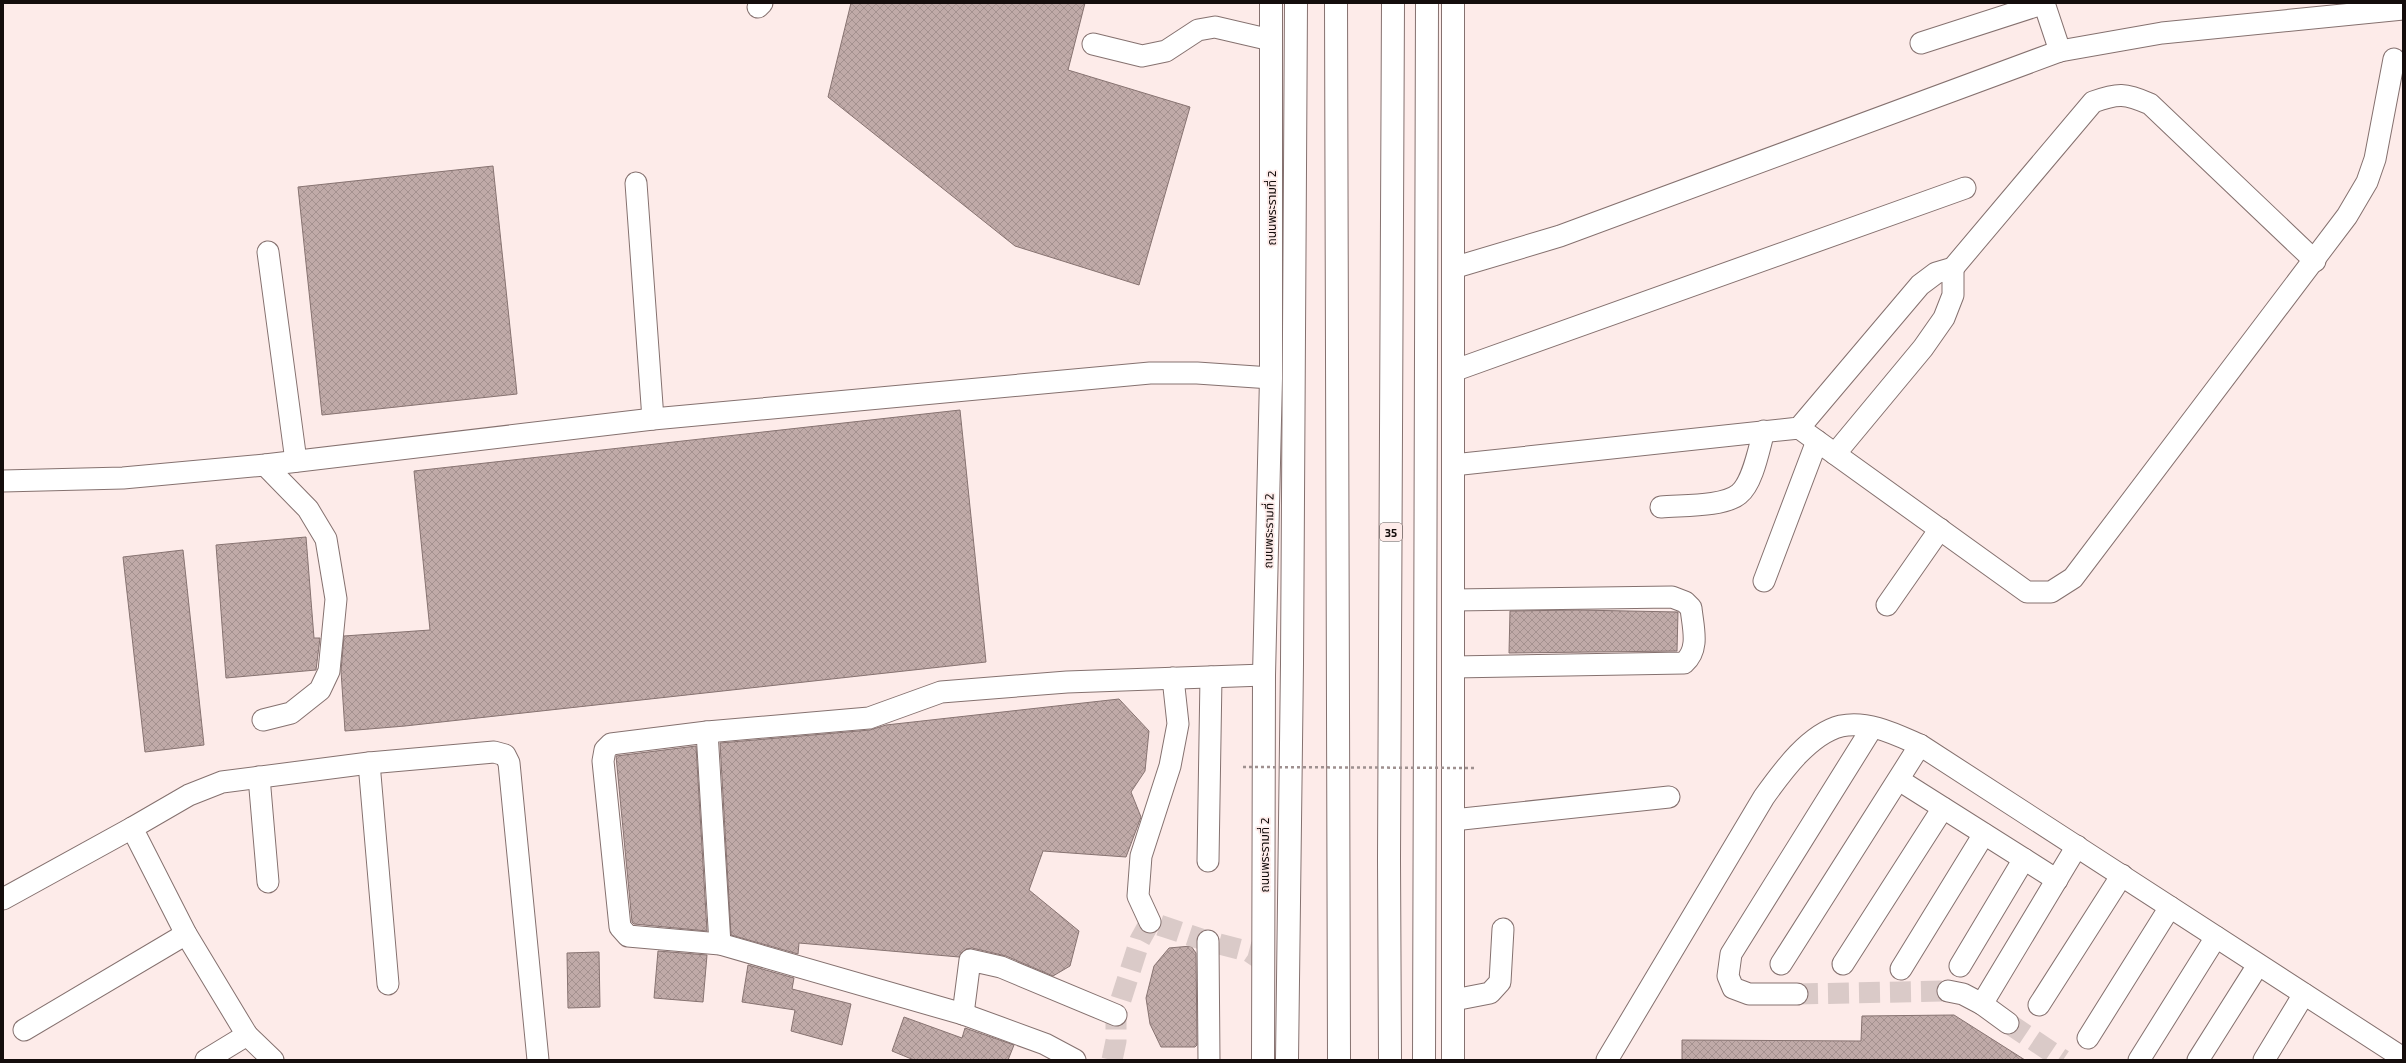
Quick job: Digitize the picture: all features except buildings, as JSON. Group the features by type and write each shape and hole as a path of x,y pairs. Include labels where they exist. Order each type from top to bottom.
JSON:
{"main road":[{"name":"ถนนพระรามที่ 2","path":"1263,1060 1264,675 1272,378 1271,3"},
{"path":"1287,1060 1292,664 1296,3"},
{"path":"1336,3 1339,1060"},
{"name":"35","path":"1390,1060 1389,860 1393,3"},
{"path":"1424,1060 1427,3"},
{"path":"1453,3 1453,1060"}],"street":[{"path":"1921,43 2043,3 2060,51"},
{"path":"1453,268 1560,236 2060,51 2162,33 2403,9"},
{"path":"1093,44 1142,56 1166,51 1198,30 1215,27 1271,40"},
{"path":"1453,465 1799,428 2027,592 2052,592 2073,578 2347,216 2367,182 2375,159 2394,59"},
{"path":"1799,428 1920,285 1936,274 1953,268 2092,102 2116,94 2150,104 2315,260"},
{"path":"636,183 653,419"},
{"path":"1453,371 1964,188"},
{"path":"268,252 296,462"},
{"path":"1835,454 1923,348 1944,318 1953,295 1953,268"},
{"path":"3,481 123,478 265,465 653,419 1150,373 1198,373 1272,378"},
{"path":"1661,507 1718,502 1739,494 1753,471 1764,432"},
{"path":"1764,581 1817,441"},
{"path":"263,720 291,713 320,690 329,671 336,599 326,539 308,509 265,465"},
{"path":"1887,605 1940,529"},
{"path":"1453,600 1672,597 1685,602 1691,608 1695,649 1684,663 1453,667"},
{"path":"1075,1060 1045,1044 963,1014 720,944 628,936 620,927 603,761 605,750 611,744 707,732 869,718 941,692 1067,682 1264,675"},
{"path":"1208,861 1211,677"},
{"path":"1150,922 1138,896 1141,856 1170,766 1178,724 1173,678"},
{"path":"1607,1060 1764,797 1788,763 1823,735 1842,726 1861,725 1889,731 1920,745 2403,1058"},
{"path":"1797,994 1749,994 1733,988 1728,976 1731,954 1872,728"},
{"path":"707,732 720,944"},
{"path":"1781,964 1900,780 1920,745"},
{"path":"3,899 132,828 188,795 222,782 369,762 494,752 505,754 509,763 538,1060"},
{"path":"369,762 388,984"},
{"path":"259,777 268,882"},
{"path":"1900,780 2057,880"},
{"path":"1453,820 1669,796"},
{"path":"1843,964 1943,808"},
{"path":"132,828 186,934 248,1035 273,1060"},
{"path":"1901,969 1984,834"},
{"path":"1982,1004 2077,846"},
{"path":"1960,966 2024,859"},
{"path":"2039,1005 2122,875"},
{"path":"2088,1038 2170,908"},
{"path":"1454,1000 1490,993 1500,982 1503,968 1503,928"},
{"path":"24,1030 186,934"},
{"path":"2139,1060 2216,937"},
{"path":"1208,941 1209,1060"},
{"path":"963,1014 970,960 1001,967 1116,1015"},
{"path":"2198,1060 2258,965"},
{"path":"1948,991 1963,994 1982,1004 2008,1023"},
{"path":"2264,1060 2304,994"},
{"path":"206,1060 248,1035"}],"path":[{"path":"1243,767 1474,768"}],"tunnel":[{"path":"1112,1060 1116,1041 1116,1015 1140,940 1150,922 1204,940 1250,952 1263,961"},
{"path":"1797,994 1948,991"},
{"path":"2008,1023 2063,1060"}]}
